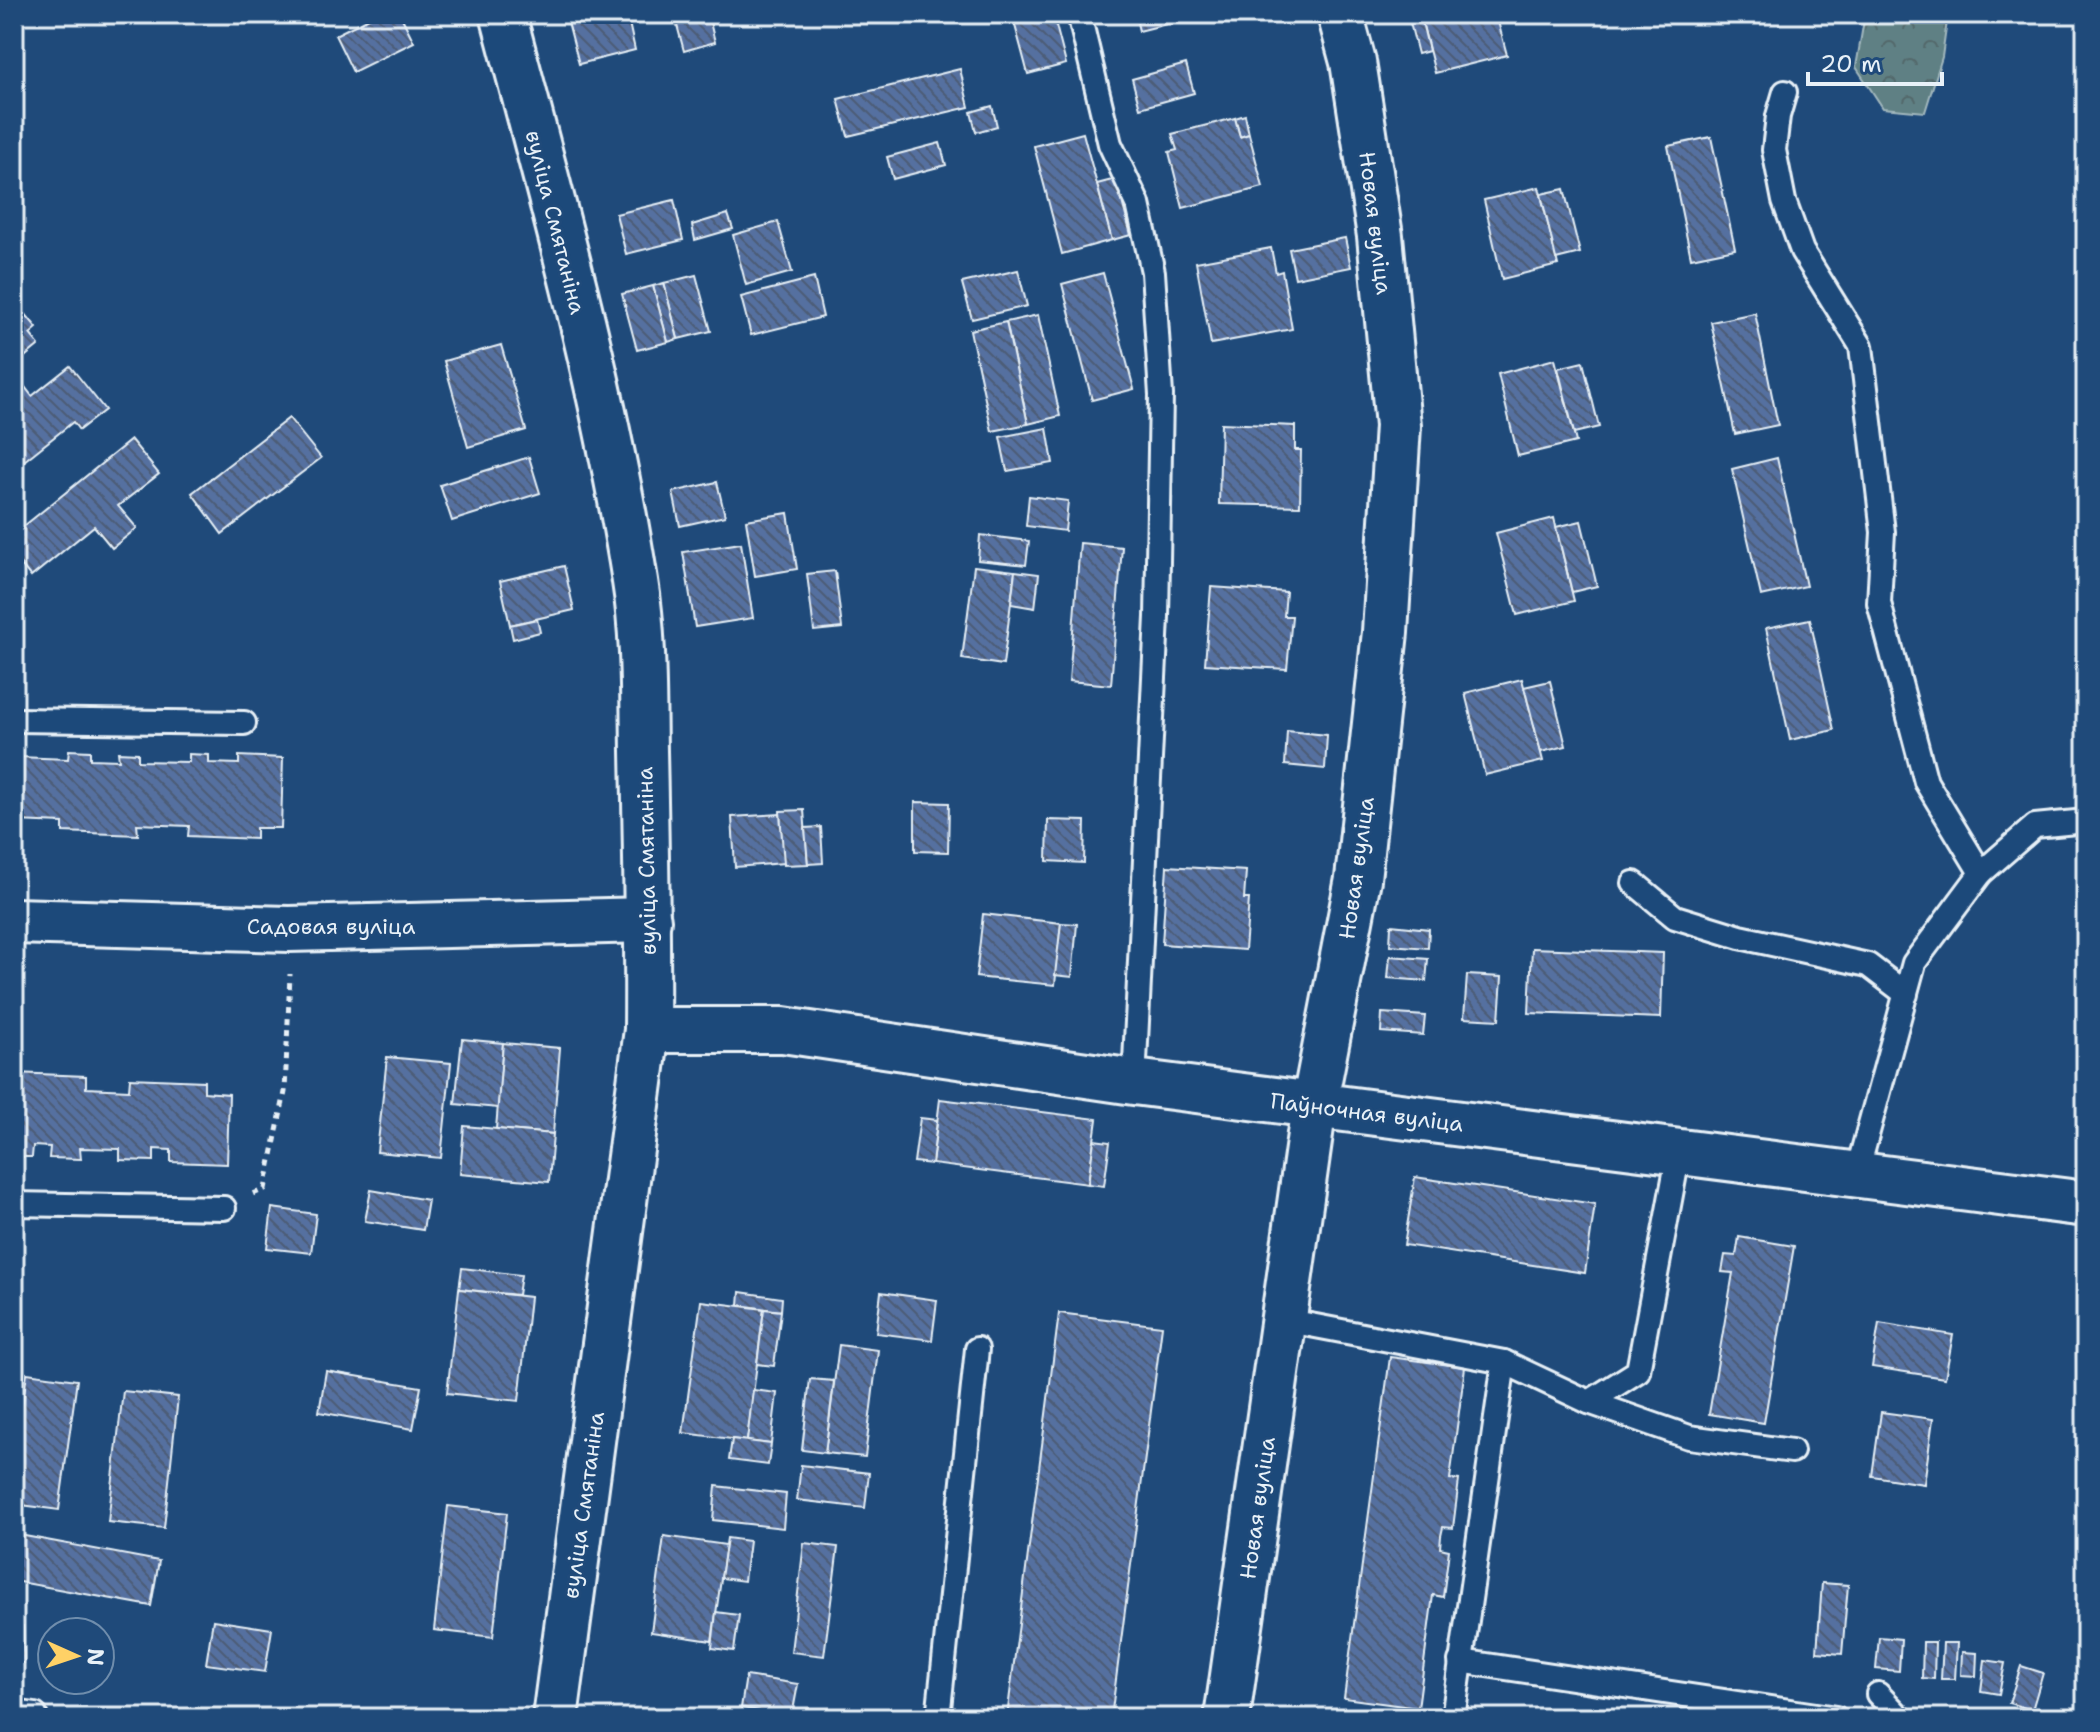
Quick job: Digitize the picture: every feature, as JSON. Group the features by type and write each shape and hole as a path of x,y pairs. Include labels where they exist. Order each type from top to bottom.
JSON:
{"street":[{"name":"вуліца Смятаніна","path":"503,14 554,207 611,454 636,584 648,920 647,1030 555,1718"},
{"name":"Новая вуліца","path":"1227,1718 1314,1106 1358,879 1385,632 1398,426 1380,236 1353,62 1340,14"},
{"name":"Садовая вуліца","path":"14,921 289,929 648,920"},
{"name":"Паўночная вуліца","path":"647,1030 783,1030 1134,1082 1857,1172 2086,1204"}],"lane":[{"path":"1079,14 1110,144 1138,204 1153,272 1161,395 1157,617 1134,1082"},
{"path":"1785,92 1778,116 1774,150 1784,201 1802,251 1861,346 1883,532 1879,603 1926,782 1981,873"},
{"path":"14,720 244,723"},
{"path":"1857,1172 1914,963 1981,873 2035,826 2086,821"},
{"path":"1634,883 1675,917 1740,937 1868,965 1906,994"},
{"path":"1589,1402 1638,1371 1679,1152"},
{"path":"14,1204 224,1208"},
{"path":"1284,1320 1504,1362 1589,1402 1689,1437 1792,1451"},
{"path":"938,1718 977,1349"},
{"path":"1453,1718 1504,1362"},
{"path":"1460,1661 1836,1718"},
{"path":"1878,1694 1901,1718"}],"path":[{"path":"224,1208 265,1189 274,1156 285,1092 289,929"}],"green space":[{"path":"1865,14 1948,14 1942,57 1925,112 1883,108 1856,67"}],"building":[{"path":"377,14 400,14 414,42 353,72 335,35"},
{"path":"566,14 589,14 592,22 627,14 635,50 579,64"},
{"path":"589,14 624,14 592,22"},
{"path":"674,14 708,14 715,42 684,51"},
{"path":"1012,14 1053,14 1066,64 1028,74"},
{"path":"1135,14 1206,14 1139,31"},
{"path":"1420,14 1496,14 1507,55 1435,73"},
{"path":"1420,14 1429,51 1418,54 1408,15"},
{"path":"1186,64 1194,93 1140,108 1132,79"},
{"path":"960,69 969,107 848,136 838,99"},
{"path":"992,106 997,126 976,132 971,112"},
{"path":"1245,115 1249,134 1240,137 1235,118"},
{"path":"1235,118 1240,137 1249,134 1263,187 1183,208 1169,152 1177,150 1172,134"},
{"path":"1083,133 1112,240 1062,254 1034,146"},
{"path":"1711,137 1735,249 1691,258 1668,146"},
{"path":"940,143 946,165 893,179 887,157"},
{"path":"1116,179 1131,235 1112,240 1097,184"},
{"path":"1539,187 1558,265 1502,279 1484,200"},
{"path":"1564,189 1580,253 1556,259 1541,194"},
{"path":"674,200 683,240 626,254 616,214"},
{"path":"728,214 733,229 695,240 692,225"},
{"path":"778,222 792,272 746,285 733,235"},
{"path":"1345,238 1351,267 1295,278 1289,249"},
{"path":"1271,248 1276,273 1282,271 1292,329 1211,344 1196,262"},
{"path":"1018,270 1027,306 972,319 962,283"},
{"path":"1103,273 1134,389 1092,400 1062,284"},
{"path":"696,275 711,331 678,339 664,283"},
{"path":"814,278 823,317 751,335 741,297"},
{"path":"664,283 678,339 668,342 653,286"},
{"path":"653,286 668,342 637,350 622,294"},
{"path":"14,300 37,328 30,334 39,345 15,365"},
{"path":"1755,313 1778,425 1735,434 1711,322"},
{"path":"1038,315 1060,416 1028,424 1006,322"},
{"path":"1006,322 1028,424 992,431 970,330"},
{"path":"501,345 526,430 468,447 444,361"},
{"path":"1555,359 1576,442 1518,456 1498,374"},
{"path":"1583,362 1599,427 1574,433 1558,368"},
{"path":"70,366 105,410 79,430 73,422 14,469 14,381 18,378 32,396"},
{"path":"289,418 321,458 222,534 192,493"},
{"path":"1221,423 1295,426 1295,450 1301,450 1300,506 1219,504"},
{"path":"1047,428 1053,463 1007,471 1000,437"},
{"path":"131,440 159,474 118,506 137,528 112,548 94,526 31,577 14,556 14,534"},
{"path":"529,457 540,493 452,521 440,485"},
{"path":"1777,458 1806,586 1761,596 1732,469"},
{"path":"717,482 725,516 680,526 673,492"},
{"path":"1029,496 1068,501 1065,531 1026,526"},
{"path":"788,513 797,569 755,576 746,520"},
{"path":"1554,518 1574,601 1517,615 1496,533"},
{"path":"1581,521 1597,586 1572,592 1556,527"},
{"path":"980,535 1029,541 1026,565 978,560"},
{"path":"741,543 753,618 695,627 683,552"},
{"path":"1080,543 1122,547 1111,685 1069,681"},
{"path":"564,566 574,610 510,625 500,581"},
{"path":"974,566 1015,571 1003,665 962,659"},
{"path":"835,571 842,628 814,631 807,574"},
{"path":"1015,571 1039,574 1035,608 1011,604"},
{"path":"1211,587 1286,592 1284,616 1292,616 1287,669 1205,664"},
{"path":"537,619 540,632 513,639 510,625"},
{"path":"1810,619 1834,730 1790,740 1766,628"},
{"path":"1522,679 1543,761 1485,775 1465,693"},
{"path":"1550,681 1566,746 1541,752 1524,687"},
{"path":"1287,731 1327,735 1325,769 1285,765"},
{"path":"14,749 17,749 18,757 68,759 69,750 90,751 90,759 119,760 118,752 138,753 138,761 189,762 189,754 209,755 209,763 239,764 239,756 283,758 281,828 256,828 256,839 188,836 189,826 137,824 138,835 63,832 63,823 17,821 14,831"},
{"path":"915,802 949,803 948,852 915,851"},
{"path":"804,810 808,864 783,865 780,811"},
{"path":"780,814 784,863 735,867 732,817"},
{"path":"1048,820 1085,821 1084,863 1047,861"},
{"path":"821,827 823,863 808,864 805,828"},
{"path":"1167,866 1246,871 1244,899 1249,899 1245,950 1162,944"},
{"path":"983,914 1061,923 1055,985 976,977"},
{"path":"1061,923 1077,924 1072,977 1055,975"},
{"path":"1391,925 1429,929 1428,948 1390,945"},
{"path":"1532,948 1663,953 1661,1018 1529,1013"},
{"path":"1390,956 1428,959 1426,981 1388,978"},
{"path":"1467,975 1502,977 1499,1020 1464,1018"},
{"path":"1382,1013 1425,1016 1423,1035 1381,1032"},
{"path":"462,1039 503,1043 498,1108 455,1104"},
{"path":"503,1043 560,1048 553,1134 496,1129"},
{"path":"387,1057 451,1063 441,1158 377,1152"},
{"path":"14,1073 86,1076 86,1088 129,1090 130,1078 204,1081 204,1092 229,1094 227,1164 171,1162 171,1150 154,1149 154,1161 120,1160 120,1149 80,1148 81,1159 49,1158 50,1147 33,1146 32,1157 14,1157"},
{"path":"940,1099 1097,1119 1088,1184 932,1164"},
{"path":"920,1118 937,1120 932,1164 914,1162"},
{"path":"464,1126 553,1134 549,1182 460,1174"},
{"path":"1094,1140 1110,1142 1104,1186 1088,1184"},
{"path":"1415,1177 1595,1204 1585,1273 1404,1245"},
{"path":"371,1190 428,1200 423,1230 365,1221"},
{"path":"272,1208 316,1214 311,1253 267,1248"},
{"path":"1739,1237 1794,1246 1764,1423 1709,1414 1733,1273 1722,1272 1725,1255 1736,1256"},
{"path":"462,1268 521,1275 518,1295 459,1289"},
{"path":"459,1289 530,1297 519,1401 447,1393"},
{"path":"740,1292 782,1298 781,1311 739,1305"},
{"path":"881,1292 937,1300 932,1340 876,1333"},
{"path":"701,1301 764,1309 747,1441 683,1433"},
{"path":"764,1309 781,1311 774,1366 757,1364"},
{"path":"1059,1313 1162,1326 1111,1718 1007,1717"},
{"path":"1879,1323 1953,1335 1945,1378 1872,1367"},
{"path":"839,1345 878,1350 865,1457 825,1453"},
{"path":"1390,1357 1465,1367 1450,1479 1459,1480 1453,1528 1443,1527 1441,1536 1440,1548 1449,1550 1443,1597 1433,1595 1418,1708 1344,1698"},
{"path":"326,1371 421,1387 413,1429 319,1412"},
{"path":"27,1373 77,1380 59,1510 14,1504 14,1464"},
{"path":"810,1379 834,1381 825,1453 802,1450"},
{"path":"753,1390 777,1393 771,1444 747,1441"},
{"path":"123,1391 178,1397 164,1528 108,1522"},
{"path":"1881,1412 1933,1419 1924,1484 1872,1476"},
{"path":"732,1439 771,1444 768,1465 729,1460"},
{"path":"801,1465 869,1473 865,1508 797,1500"},
{"path":"716,1486 786,1494 783,1528 713,1520"},
{"path":"448,1506 507,1513 493,1637 434,1630"},
{"path":"14,1534 159,1561 151,1606 14,1581"},
{"path":"664,1536 726,1545 712,1641 651,1632"},
{"path":"727,1538 749,1541 744,1581 721,1578"},
{"path":"804,1543 838,1547 824,1656 791,1652"},
{"path":"1822,1583 1848,1585 1842,1654 1817,1652"},
{"path":"716,1612 739,1615 734,1651 712,1648"},
{"path":"213,1620 272,1629 265,1672 206,1664"},
{"path":"14,1626 23,1626 24,1663 14,1663"},
{"path":"1879,1637 1901,1639 1899,1671 1876,1669"},
{"path":"1923,1642 1935,1642 1934,1679 1922,1678"},
{"path":"1943,1643 1957,1643 1955,1679 1941,1679"},
{"path":"1962,1652 1977,1653 1976,1676 1961,1675"},
{"path":"1985,1660 2005,1663 1999,1694 1981,1691"},
{"path":"2021,1666 2043,1673 2032,1710 2009,1703"},
{"path":"746,1676 798,1684 792,1716 741,1708"}]}
